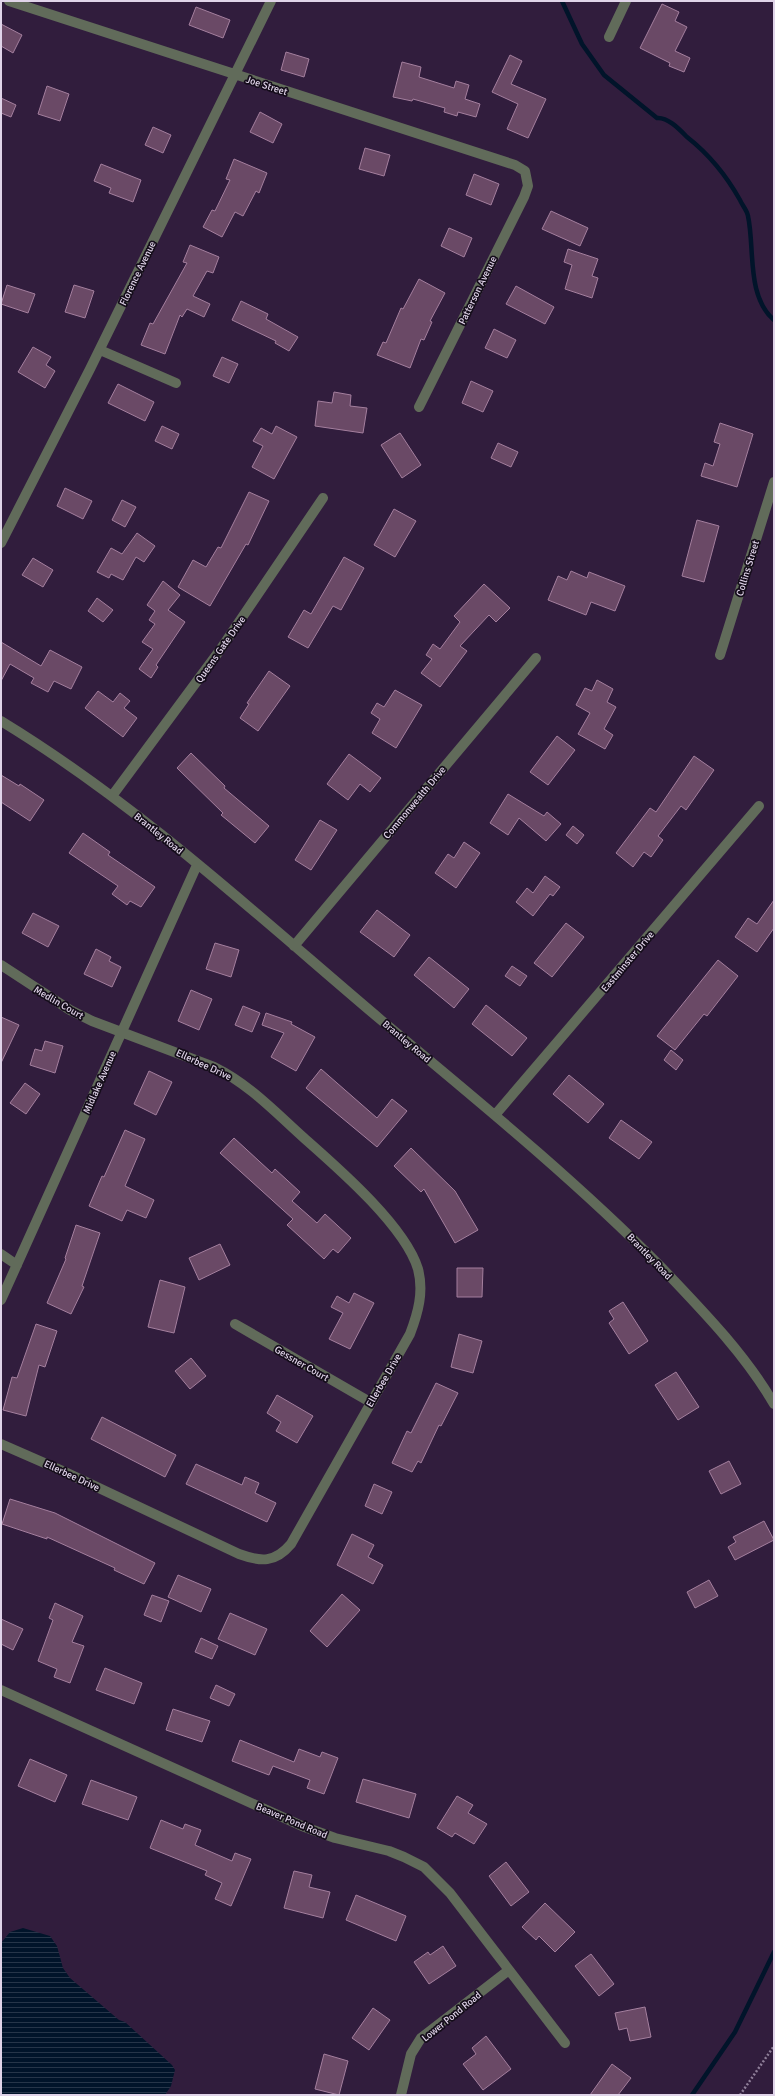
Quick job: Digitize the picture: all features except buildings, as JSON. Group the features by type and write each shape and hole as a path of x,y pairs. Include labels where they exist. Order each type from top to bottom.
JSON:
{"street":[{"name":"Joe Street","path":"9,1 515,165 525,171"},
{"name":"Florence Avenue","path":"1,543 100,350 271,1"},
{"path":"609,37 626,1"},
{"name":"Patterson Avenue","path":"419,407 524,197 528,186 525,171"},
{"path":"100,350 176,383"},
{"name":"Collins Street","path":"720,655 774,482"},
{"name":"Queens Gate Drive","path":"112,796 220,650 323,498"},
{"name":"Commonwealth Drive","path":"294,946 536,658"},
{"name":"Brantley Road","path":"1,721 68,763 112,796 197,864 495,1115 621,1227 699,1306 749,1368 774,1404"},
{"name":"Eastminster Drive","path":"495,1115 759,806"},
{"name":"Midlake Avenue","path":"1,1300 197,864"},
{"name":"Medlin Court","path":"1,965 70,1010 92,1021 122,1032"},
{"name":"Ellerbee Drive","path":"1,1444 65,1472 239,1554 253,1559 272,1559 282,1554 291,1544 370,1402 410,1334 420,1300 421,1287 418,1270 414,1259 395,1229 348,1178 252,1090 231,1075 169,1048 122,1032"},
{"path":"1,1254 17,1265"},
{"name":"Gessner Court","path":"235,1324 370,1402"},
{"name":"Beaver Pond Road","path":"1,1690 302,1826 335,1838 404,1857 424,1867 450,1893 565,2043"},
{"name":"Lower Pond Road","path":"401,2095 411,2054 421,2038 509,1970"}],"path":[{"path":"740,2095 774,2046"}],"water":[{"path":"23,1928 50,1936 57,1946 63,1968 70,1978 119,2020 125,2022 172,2065 175,2070 171,2086 165,2095 1,2095 1,1943 10,1932"}],"waterway":[{"path":"562,1 582,44 604,75 657,118 661,118 677,128 710,158 729,182 746,210 750,229 755,285 765,310 774,320"},
{"path":"692,2095 735,2032 774,1952"}]}
